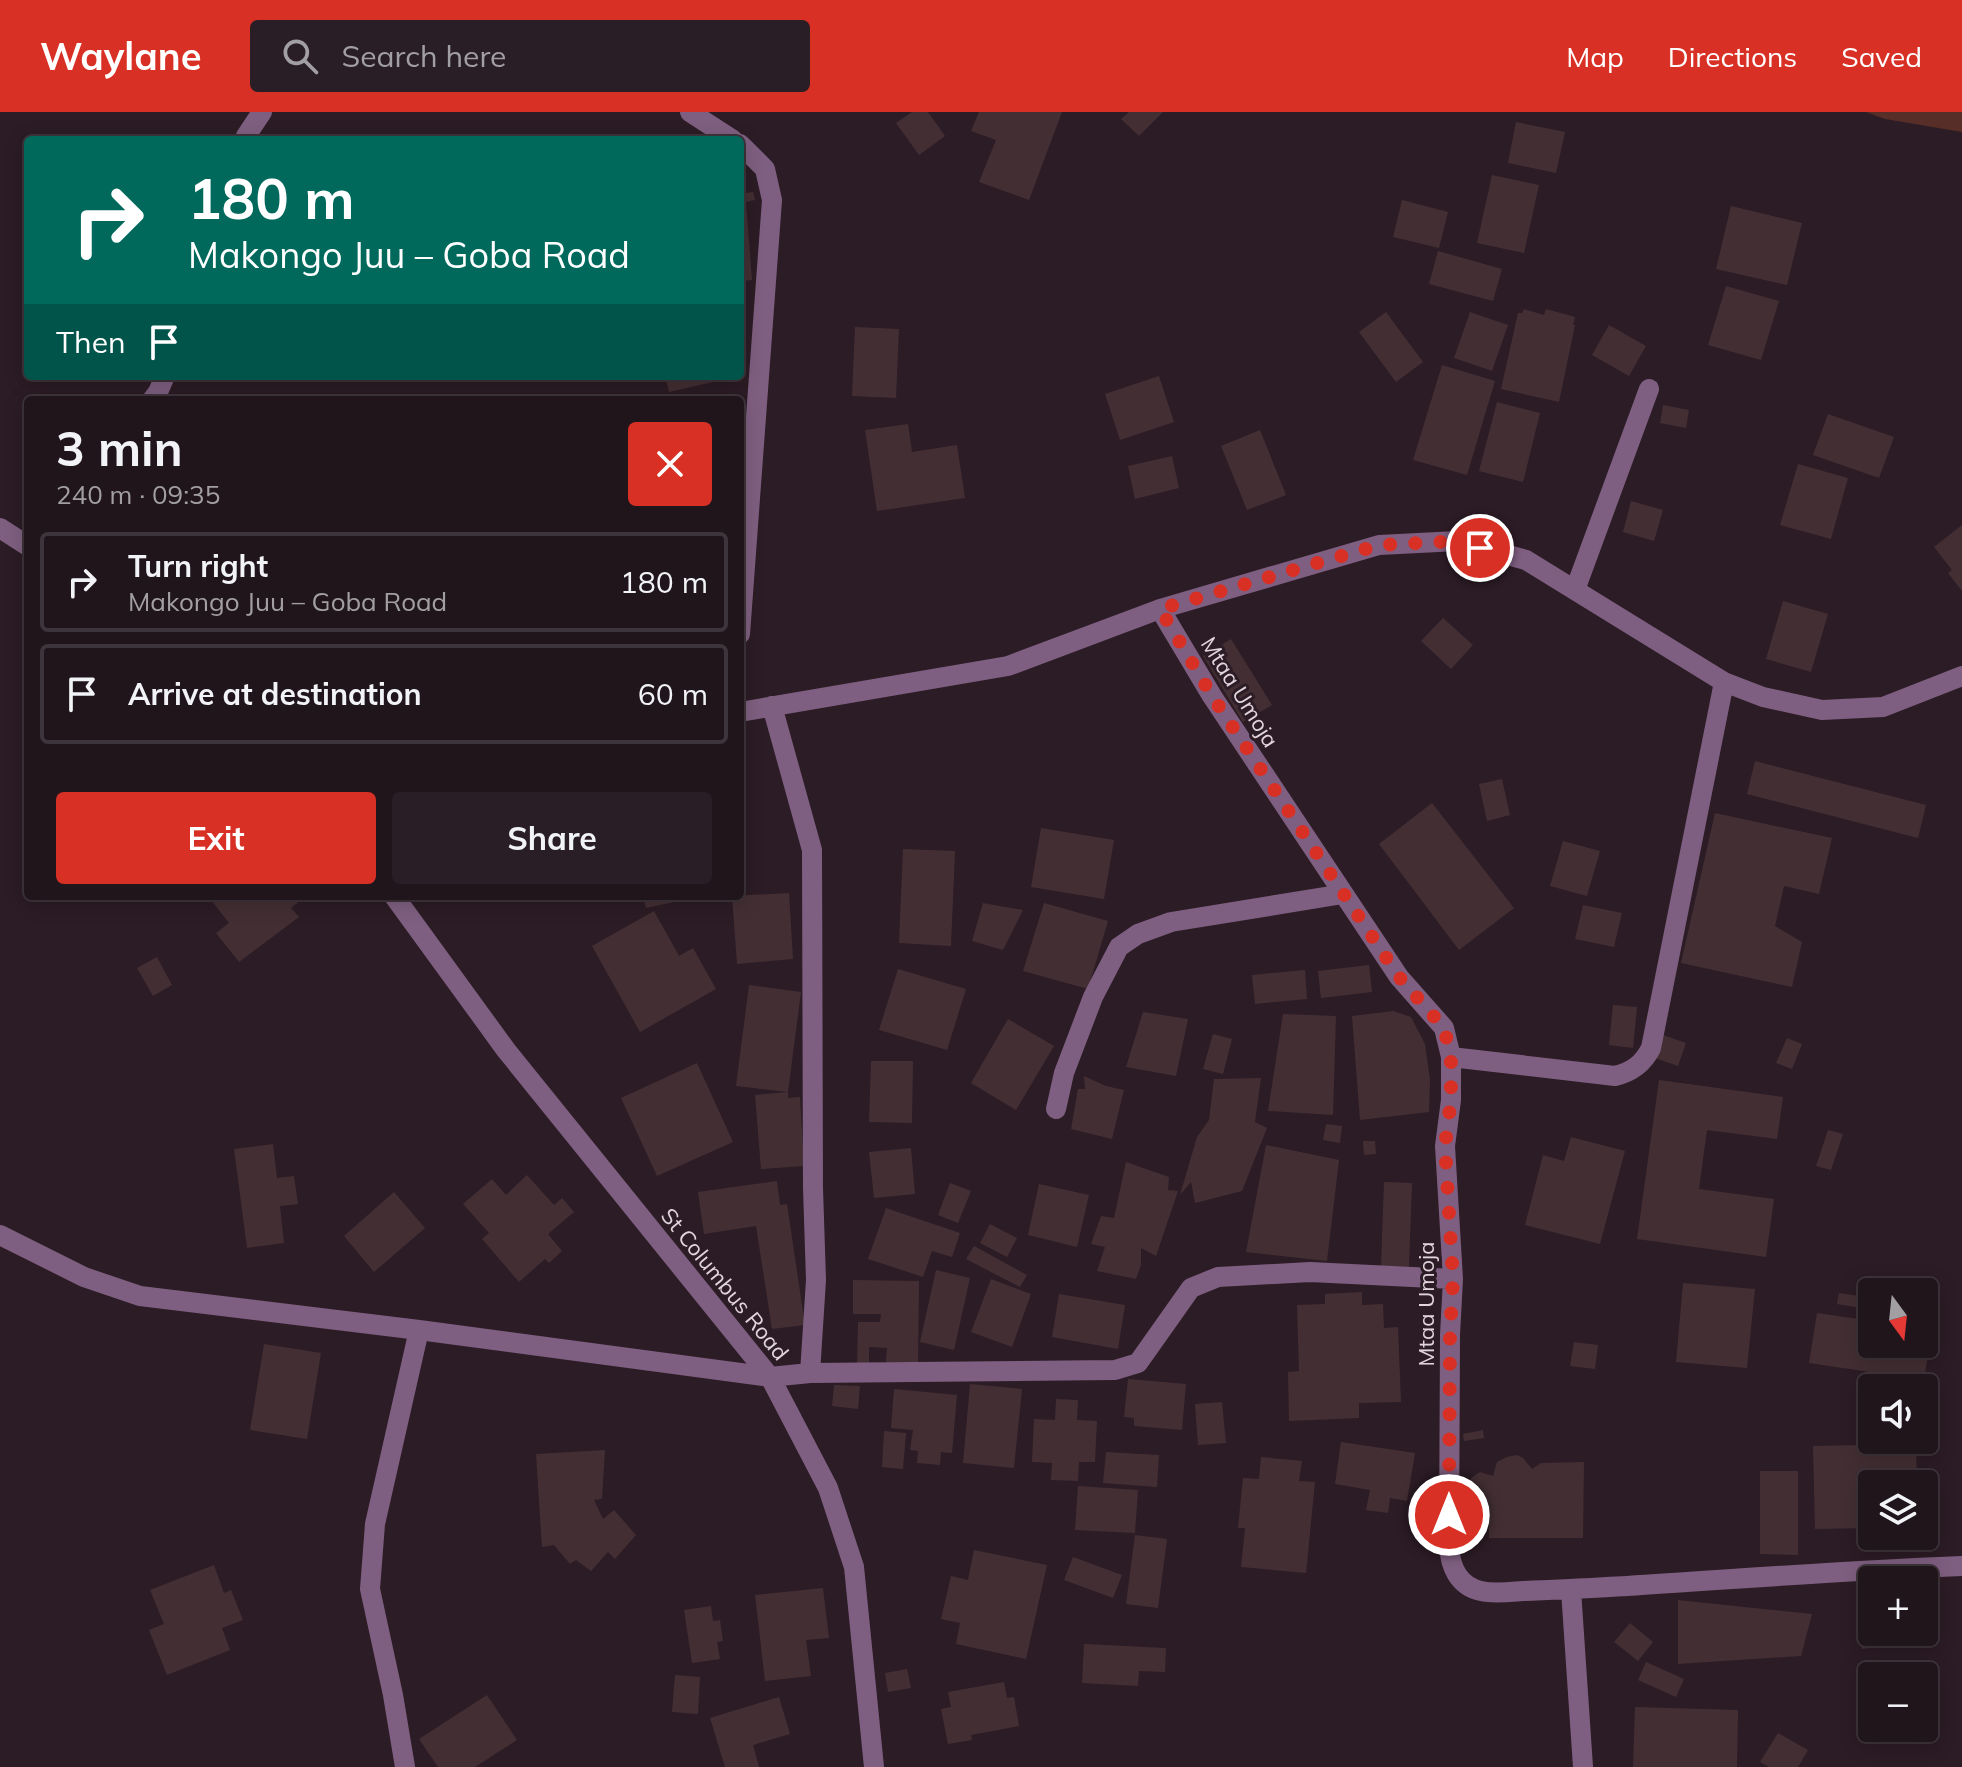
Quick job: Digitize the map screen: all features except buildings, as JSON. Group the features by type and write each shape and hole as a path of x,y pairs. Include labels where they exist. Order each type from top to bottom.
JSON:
{"street":[{"path":"246,136 262,112"},
{"path":"690,112 727,136"},
{"path":"744,148 765,169 772,200 744,580"},
{"path":"1575,590 1649,389"},
{"path":"0,528 24,543"},
{"path":"744,711 1008,666 1160,609 1379,545 1458,541 1526,560 1724,682 1763,697 1822,710 1883,707 1962,676"},
{"name":"Mtaa Umoja","path":"1160,609 1212,696 1399,977 1444,1028 1451,1057 1451,1100 1445,1146 1453,1279 1450,1335 1450,1560 1455,1573 1478,1591 1493,1593 1962,1566"},
{"path":"1451,1057 1615,1076 1627,1073 1646,1059 1651,1048 1724,682"},
{"path":"772,706 812,850 816,1280 810,1373"},
{"path":"1056,1109 1064,1073 1093,997 1119,947 1138,934 1171,922 1343,894"},
{"name":"St Columbus Road","path":"397,900 506,1050 770,1377 828,1488 854,1567 874,1767"},
{"path":"0,1235 84,1277 140,1296 770,1377 810,1373 1115,1370 1138,1363 1191,1288 1218,1277 1310,1272 1453,1279"},
{"path":"405,1767 370,1589 375,1524 419,1330"},
{"path":"1571,1590 1583,1767"}],"shaded area":[{"path":"1866,112 1962,112 1962,132 1885,119"}],"route":[{"path":"1449,1515 1453,1279 1445,1146 1451,1100 1451,1057 1444,1028 1399,977 1212,696 1160,609 1379,545 1458,541 1480,548"}]}
